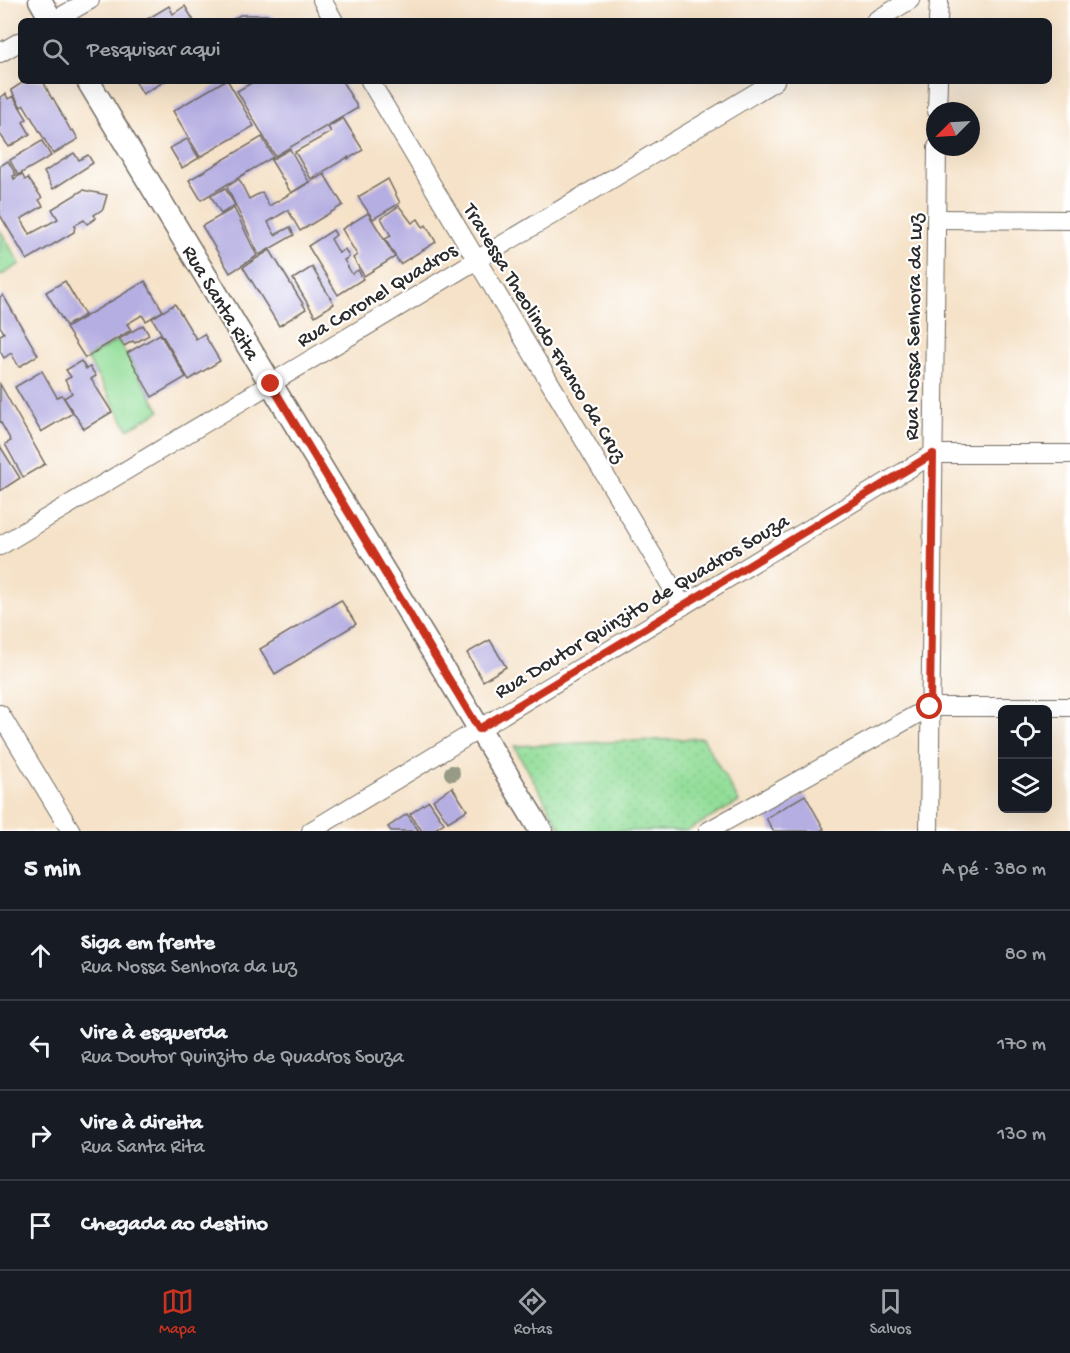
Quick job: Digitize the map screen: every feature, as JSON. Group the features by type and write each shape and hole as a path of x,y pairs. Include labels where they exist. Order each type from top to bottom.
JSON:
{"street":[{"path":"40,0 51,18"},
{"path":"58,18 90,0"},
{"path":"322,0 332,18"},
{"path":"879,18 909,0"},
{"path":"938,18 939,0"},
{"path":"0,53 18,43"},
{"name":"Rua Santa Rita","path":"90,84 540,831"},
{"name":"Travessa Theolindo Franco da Cruz","path":"372,84 683,606"},
{"name":"Rua Coronel Quadros","path":"0,546 770,84"},
{"path":"937,102 938,84"},
{"name":"Rua Nossa Senhora da Luz","path":"928,831 937,156"},
{"path":"936,219 1070,220"},
{"path":"933,454 1070,454"},
{"name":"Rua Doutor Quinzito de Quadros Souza","path":"311,831 933,454"},
{"path":"708,831 930,707 1070,707"},
{"path":"0,714 71,831"}],"green space":[{"path":"0,230 20,264 0,276"},
{"path":"118,340 160,411 128,429 87,358"},
{"path":"703,738 739,802 687,831 562,831 514,746"}],"building":[{"path":"169,6 173,14 185,6 192,18 149,18"},
{"path":"240,15 267,15 276,18 235,18"},
{"path":"20,84 44,84 71,131 73,130 78,139 53,154 24,105 21,107 11,90"},
{"path":"137,84 160,84 143,94"},
{"path":"219,84 230,84 254,126 200,157 173,111"},
{"path":"250,84 344,84 358,108 275,156 237,91"},
{"path":"6,94 8,99 13,96 27,119 23,122 30,134 9,147 0,134 0,97"},
{"path":"343,118 363,150 311,179 295,152 331,132 328,127"},
{"path":"262,137 273,157 201,200 189,180"},
{"path":"187,139 199,158 182,168 170,148"},
{"path":"42,141 51,156 18,175 10,160"},
{"path":"290,149 309,182 291,193 271,160"},
{"path":"74,153 79,160 88,155 93,163 53,189 44,172"},
{"path":"8,161 16,175 13,176 14,179 22,174 25,180 28,178 42,198 39,200 43,206 21,219 30,234 58,219 52,209 83,190 107,195 103,209 94,215 96,218 87,224 84,220 75,225 74,232 27,260 0,215 0,166"},
{"path":"324,174 343,205 300,231 288,210 268,222 275,235 290,227 294,235 259,255 227,187 239,179 249,199 262,192 269,206"},
{"path":"388,179 400,203 373,219 358,197"},
{"path":"225,188 235,205 221,214 211,196"},
{"path":"399,206 412,223 418,219 423,227 426,225 436,242 400,264 385,239 391,236 381,218"},
{"path":"234,208 257,256 230,273 202,226"},
{"path":"368,213 395,257 364,276 353,258 357,255 342,229"},
{"path":"333,230 336,235 331,239 339,253 345,249 349,257 344,260 352,274 358,270 363,279 338,295 308,246"},
{"path":"270,250 306,309 279,326 243,267"},
{"path":"312,267 334,304 315,316 293,279"},
{"path":"65,281 85,315 66,326 46,292"},
{"path":"145,281 163,311 146,321 142,315 127,324 131,330 85,358 66,328"},
{"path":"3,295 38,355 19,367 11,353 4,358 0,351 0,335 4,333 0,326 0,297"},
{"path":"175,304 196,339 204,334 220,361 189,380 152,318"},
{"path":"143,325 149,335 124,346 119,339"},
{"path":"160,334 186,377 152,397 127,353"},
{"path":"81,361 86,369 90,367 96,376 91,379 112,412 84,429 64,398 72,393 65,380 71,377 66,370"},
{"path":"42,371 57,397 62,395 73,413 41,432 15,387"},
{"path":"0,384 45,464 23,477 5,444 11,441 0,421"},
{"path":"0,446 20,478 0,491"},
{"path":"341,600 356,624 275,674 260,649"},
{"path":"490,640 506,667 483,681 467,653"},
{"path":"452,787 467,810 448,822 433,800"},
{"path":"805,795 824,829 820,831 773,831 766,818"},
{"path":"429,801 444,823 432,831 422,831 410,814"},
{"path":"407,814 419,831 391,831 388,827"}],"route":[{"path":"271,384 479,729 933,454 930,707"}]}
